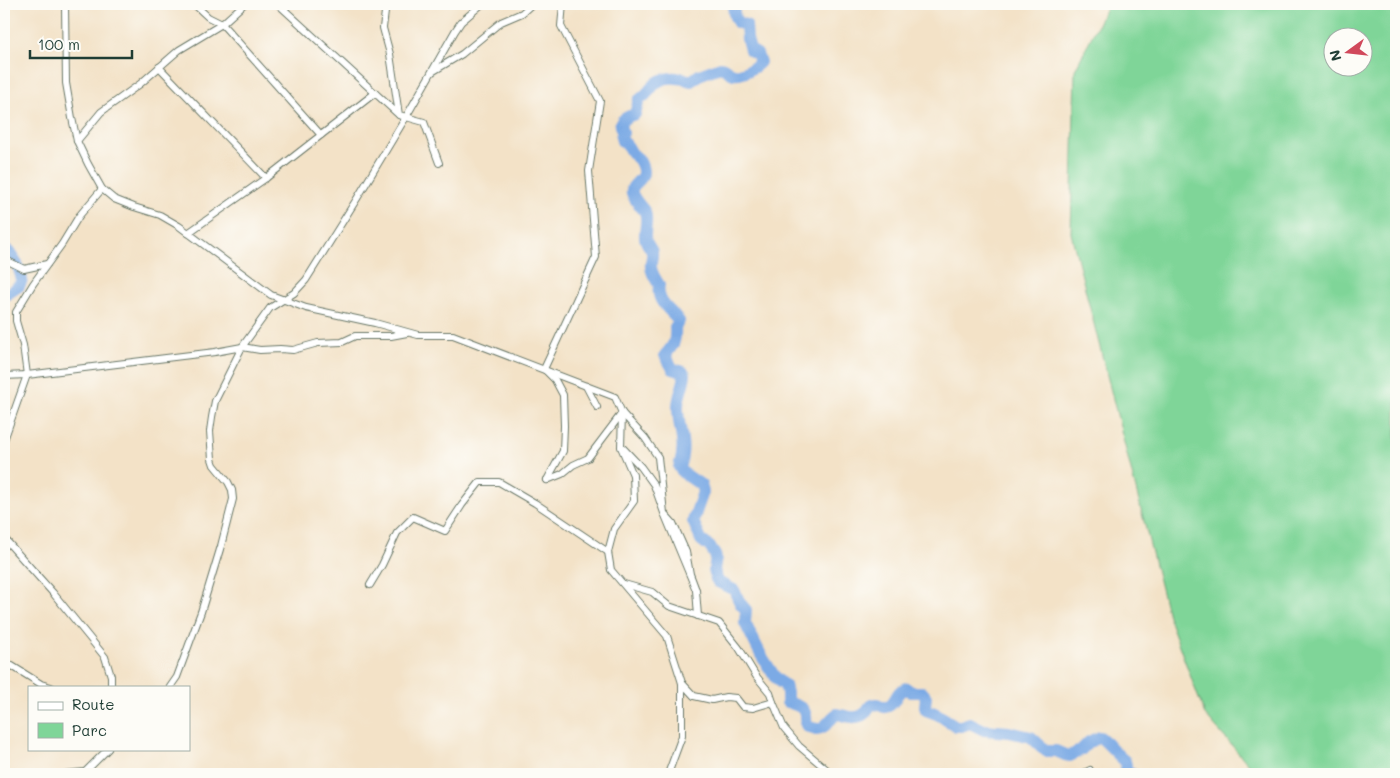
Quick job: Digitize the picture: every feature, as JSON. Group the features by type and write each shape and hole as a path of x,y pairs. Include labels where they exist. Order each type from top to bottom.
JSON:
{"street":[{"path":"65,4 66,83 72,118 77,141 102,189 114,199 160,215 188,233 271,295 306,308 375,323 418,335 453,335 615,397 622,413 645,438 658,457 664,513"},
{"path":"194,4 208,17 222,24 321,135"},
{"path":"77,141 101,112 140,84 179,50 222,24 244,4"},
{"path":"278,4 402,116 424,122 438,163"},
{"path":"386,4 383,28 402,116"},
{"path":"171,686 177,677 201,612 233,499 232,490 228,482 214,465 212,459 210,431 216,401 242,347 270,308 284,300 306,280 358,197 402,116 431,73 455,31 461,22 482,4"},
{"path":"431,73 462,54 501,22 522,13 532,4"},
{"path":"544,369 596,257 589,171 600,101 561,26 563,4"},
{"path":"159,67 266,178"},
{"path":"188,233 266,178 375,93"},
{"path":"4,440 27,374 23,345 16,321 16,312 79,216 102,189"},
{"path":"4,259 24,269 47,264"},
{"path":"4,376 215,352 242,347 260,350 293,350 318,343 342,342 355,336 390,336 408,332"},
{"path":"544,369 555,380 563,395 564,426 563,451 547,480 562,474 573,465 588,458 622,413"},
{"path":"586,386 597,407"},
{"path":"622,413 621,447 633,475 634,501 614,528 608,552 611,570 668,636 682,683 682,736 668,774"},
{"path":"621,447 641,467 654,485 696,590 698,616"},
{"path":"370,585 398,533 413,517 446,531 462,505 480,482 499,482 536,503 608,552"},
{"path":"4,538 54,593 105,657 111,676 110,686"},
{"path":"624,584 652,592 669,606 719,623 770,693 784,728 799,746 832,774"},
{"path":"4,661 41,684 48,686"},
{"path":"682,683 694,696 712,700 726,697 736,698 743,707 753,708 773,702"},
{"path":"64,774 86,774 102,752"},
{"path":"1082,774 1090,770 1092,774"}],"green space":[{"path":"1108,4 1396,4 1396,774 1257,774 1205,715 1168,616 1071,233 1075,70"}],"waterway":[{"path":"735,4 735,18 738,23 746,25 750,50 757,54 760,62 752,69 740,74 732,73 720,67 699,75 691,81 676,78 661,80 639,100 635,114 625,118 621,123 622,141 627,144 642,167 642,177 632,189 632,193 646,215 645,237 652,252 652,272 659,285 660,297 664,305 679,321 675,327 674,342 665,355 673,369 685,374 678,405 682,443 682,458 679,467 682,472 701,485 703,492 693,521 701,540 710,547 715,555 714,569 716,579 718,582 734,590 740,603 746,610 745,623 761,655 775,677 785,685 787,702 804,711 808,727 822,728 837,714 851,717 861,716 873,704 884,707 888,706 900,691 906,688 911,692 922,692 926,697 926,710 937,714 956,726 970,723 984,730 1009,732 1031,737 1046,751 1056,751 1070,756 1081,750 1089,742 1100,737 1125,761 1125,770 1127,773 1132,774"},
{"path":"4,248 14,258 22,280 19,286 4,296"}]}
